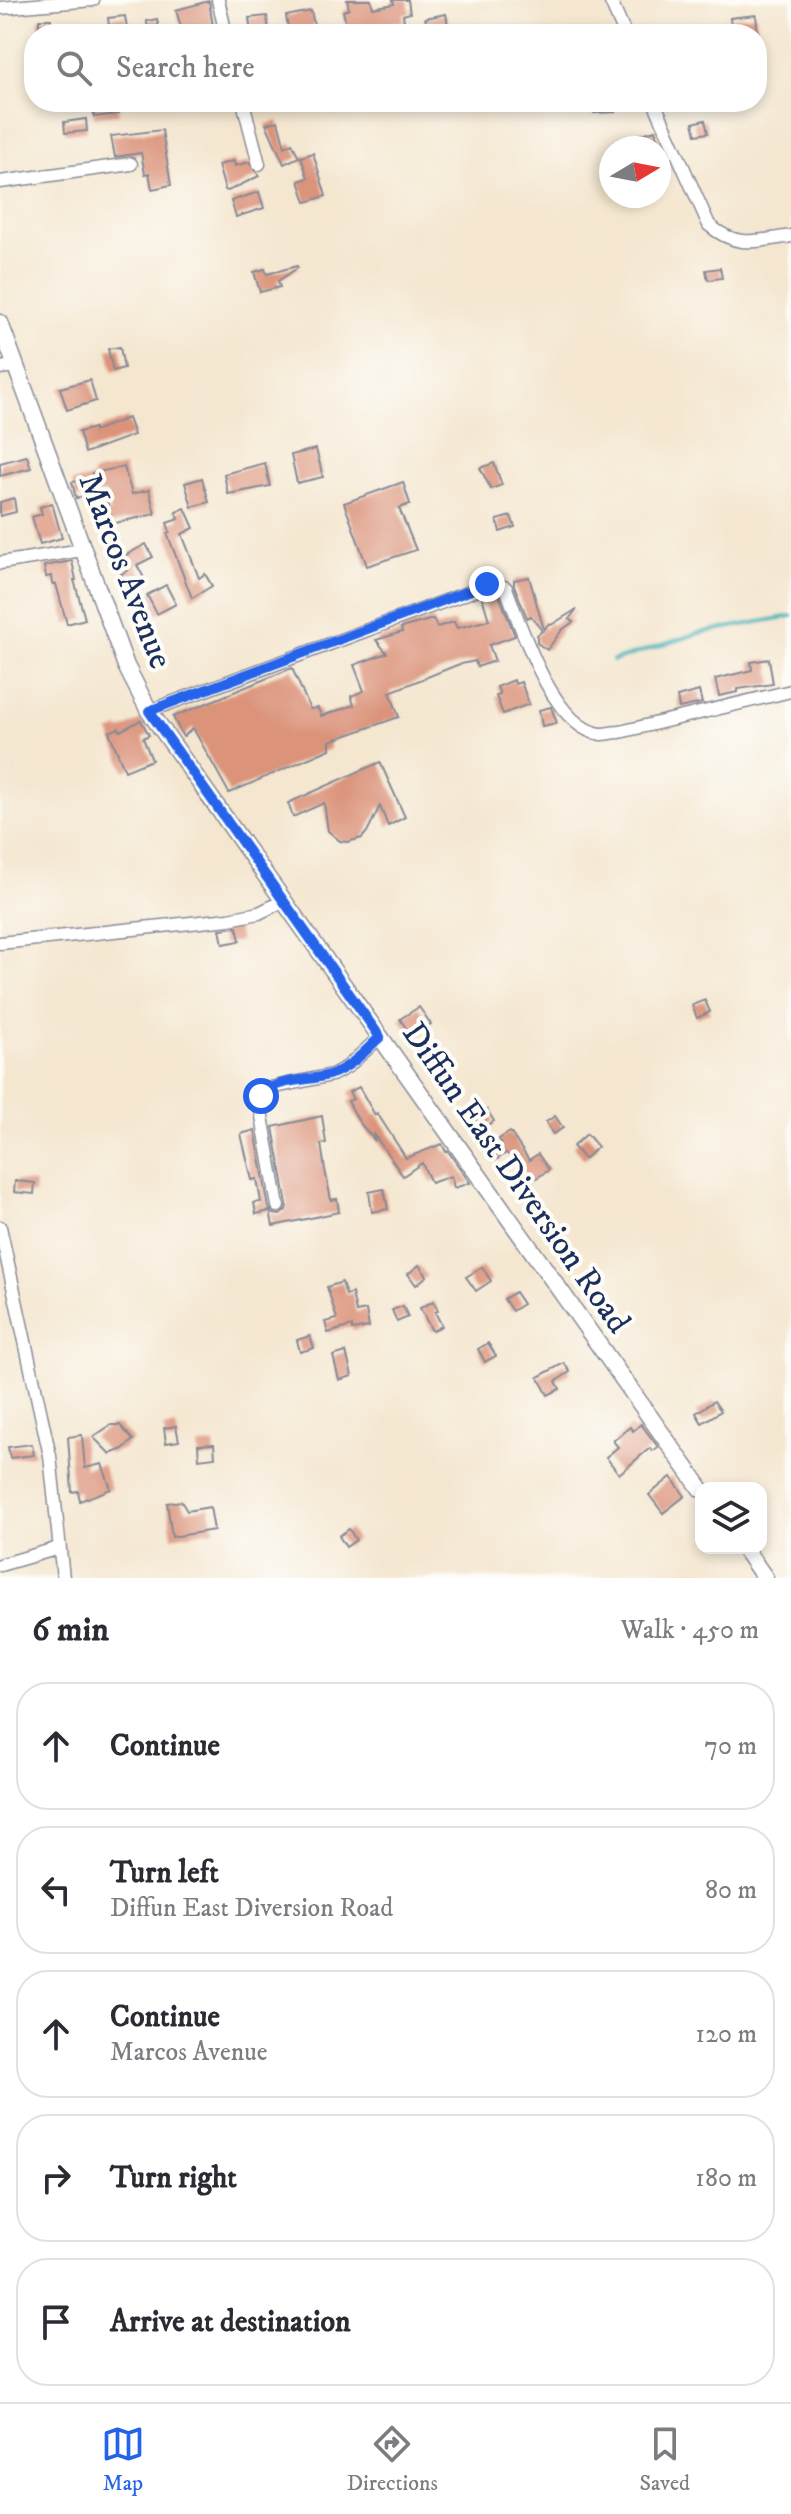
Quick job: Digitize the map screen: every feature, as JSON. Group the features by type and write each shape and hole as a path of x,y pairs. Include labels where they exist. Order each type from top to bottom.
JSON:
{"main road":[{"name":"Marcos Avenue","path":"0,323 8,367 126,666 149,711 283,901"},
{"name":"Diffun East Diversion Road","path":"283,901 696,1482"},
{"path":"748,1554 765,1578"}],"street":[{"path":"0,8 93,0"},
{"path":"218,0 224,24"},
{"path":"610,0 621,24"},
{"path":"246,112 259,164"},
{"path":"658,112 709,225 722,236 737,242 791,236"},
{"path":"0,182 131,164"},
{"path":"0,563 82,550"},
{"path":"149,711 494,583 506,588 548,690 585,728 601,734 791,691"},
{"path":"0,943 229,919 259,913 283,901"},
{"path":"278,1206 261,1096 266,1089 276,1085 339,1071 380,1037"},
{"path":"0,1227 50,1456 63,1578"},
{"path":"0,1565 59,1548"}],"building":[{"path":"347,0 371,0 373,8 394,4 393,0 408,0 410,13 403,15 404,21 391,24 346,24 343,11 349,9"},
{"path":"209,1 213,24 180,24 176,10"},
{"path":"311,11 314,24 287,24 286,16"},
{"path":"446,14 448,24 427,24 425,18"},
{"path":"756,15 757,24 731,24 730,18"},
{"path":"125,16 126,24 109,24 108,18"},
{"path":"267,16 268,24 250,24 249,18"},
{"path":"39,19 51,19 51,24 39,24"},
{"path":"157,19 158,24 147,24 147,21"},
{"path":"94,112 119,114 94,117"},
{"path":"86,119 87,131 65,133 64,122"},
{"path":"705,120 708,133 696,135 693,123"},
{"path":"278,121 285,147 292,143 299,157 284,164 266,124"},
{"path":"162,130 171,185 152,189 141,153 115,157 111,136"},
{"path":"655,130 657,136 639,136"},
{"path":"313,153 326,196 306,202 299,181 308,178 301,157"},
{"path":"234,161 235,166 249,162 259,176 228,191 225,190 218,165"},
{"path":"259,192 264,208 236,217 231,201"},
{"path":"297,266 278,281 280,287 260,292 254,272 265,269 267,274"},
{"path":"720,268 722,278 708,280 706,270"},
{"path":"120,347 124,368 113,371 108,349"},
{"path":"90,380 96,401 67,410 60,388"},
{"path":"128,418 134,435 85,453 79,432 94,428 94,431"},
{"path":"316,449 323,477 297,483 291,455"},
{"path":"27,456 31,468 0,476 0,463"},
{"path":"265,463 270,486 228,494 224,474"},
{"path":"494,463 502,485 491,489 480,468"},
{"path":"124,467 132,494 149,490 155,514 106,525 103,514 110,512 105,493 76,498 72,482 93,478 92,473"},
{"path":"202,478 209,502 192,507 185,483"},
{"path":"403,482 410,504 399,508 416,550 367,566 344,503"},
{"path":"14,498 16,512 0,516 0,502"},
{"path":"52,503 62,538 40,544 32,517 42,514 40,507"},
{"path":"185,508 194,528 182,534 199,578 205,574 212,586 192,598 167,533 170,532 167,523 179,519 176,512"},
{"path":"511,516 515,527 500,532 497,520"},
{"path":"146,544 153,557 137,565 144,578 127,586 121,574 128,570 121,558"},
{"path":"72,561 85,619 67,624 56,584 52,584 51,576 46,577 44,566"},
{"path":"529,577 544,630 549,623 551,625 577,609 569,619 573,622 562,630 547,650 537,643 537,635 542,631 531,616 527,618 514,585 514,580"},
{"path":"166,585 176,604 157,614 147,595"},
{"path":"494,593 499,595 515,636 489,645 495,661 477,667 475,661 457,665 390,692 399,717 330,741 330,749 229,793 193,728 183,737 173,717 292,668 310,709 318,708 321,716 354,705 351,696 364,691 354,665 387,653 376,640 402,632 401,628 433,619 437,627 454,622 457,628 489,620 482,597"},
{"path":"769,659 773,684 738,689 738,692 719,696 715,679 752,670 751,662"},
{"path":"514,680 515,684 521,682 529,704 503,714 496,696 500,694 497,687"},
{"path":"699,691 702,703 679,708 677,697"},
{"path":"551,707 557,723 542,726 539,710"},
{"path":"141,720 149,735 143,738 152,760 125,771 109,732 119,728 120,731"},
{"path":"380,762 405,817 388,826 380,806 362,838 347,842 340,841 328,831 324,803 293,817 288,803"},
{"path":"237,927 240,941 223,944 220,929"},
{"path":"705,1000 710,1012 697,1018 692,1005"},
{"path":"419,1007 431,1024 412,1037 400,1019"},
{"path":"359,1087 406,1158 442,1144 470,1183 454,1188 451,1176 431,1183 422,1163 403,1176 373,1133 375,1141 359,1122 348,1101 353,1099 349,1092"},
{"path":"487,1110 494,1121 483,1128 476,1117"},
{"path":"322,1116 326,1143 321,1144 325,1170 331,1200 337,1199 339,1212 273,1226 270,1211 256,1214 254,1203 261,1202 257,1179 252,1180 241,1134 255,1130 269,1208 280,1215 287,1204 273,1127"},
{"path":"555,1116 563,1128 553,1134 546,1122"},
{"path":"510,1132 529,1160 538,1154 549,1170 530,1182 512,1154 506,1153 496,1160 491,1151 502,1144 499,1139"},
{"path":"587,1134 598,1147 584,1159 573,1146"},
{"path":"15,1181 35,1183 34,1194 14,1192"},
{"path":"384,1189 388,1209 372,1212 369,1192"},
{"path":"419,1265 427,1276 416,1285 408,1274"},
{"path":"482,1267 491,1281 476,1291 466,1277"},
{"path":"342,1282 346,1295 352,1293 356,1312 366,1310 369,1327 352,1330 352,1326 328,1333 325,1322 337,1319 327,1287"},
{"path":"515,1292 523,1304 512,1311 504,1299"},
{"path":"434,1301 438,1311 435,1312 442,1326 432,1331 420,1308"},
{"path":"403,1306 408,1317 397,1322 392,1310"},
{"path":"310,1336 314,1348 300,1352 297,1340"},
{"path":"488,1343 496,1356 485,1362 478,1349"},
{"path":"346,1352 352,1376 339,1380 333,1356"},
{"path":"564,1363 570,1372 556,1381 560,1389 548,1395 538,1377"},
{"path":"714,1401 721,1411 702,1423 696,1413"},
{"path":"641,1424 658,1447 652,1451 650,1448 619,1474 606,1457 618,1447 613,1441 630,1427 633,1431"},
{"path":"111,1425 120,1425 133,1440 123,1449 110,1454 93,1437"},
{"path":"176,1426 179,1441 166,1443 164,1428"},
{"path":"82,1435 85,1468 102,1464 111,1489 80,1501 78,1491 72,1492 68,1437"},
{"path":"32,1444 34,1455 10,1458 8,1447"},
{"path":"214,1444 215,1457 199,1459 198,1445"},
{"path":"671,1477 685,1496 663,1513 649,1495"},
{"path":"181,1501 187,1511 210,1507 214,1530 172,1537 167,1503"},
{"path":"349,1529 356,1540 346,1547 339,1536"}],"waterway":[{"path":"613,661 699,633 791,616"}],"route":[{"path":"261,1096 266,1089 276,1085 332,1075 347,1067 380,1037 149,711 487,584"}]}
